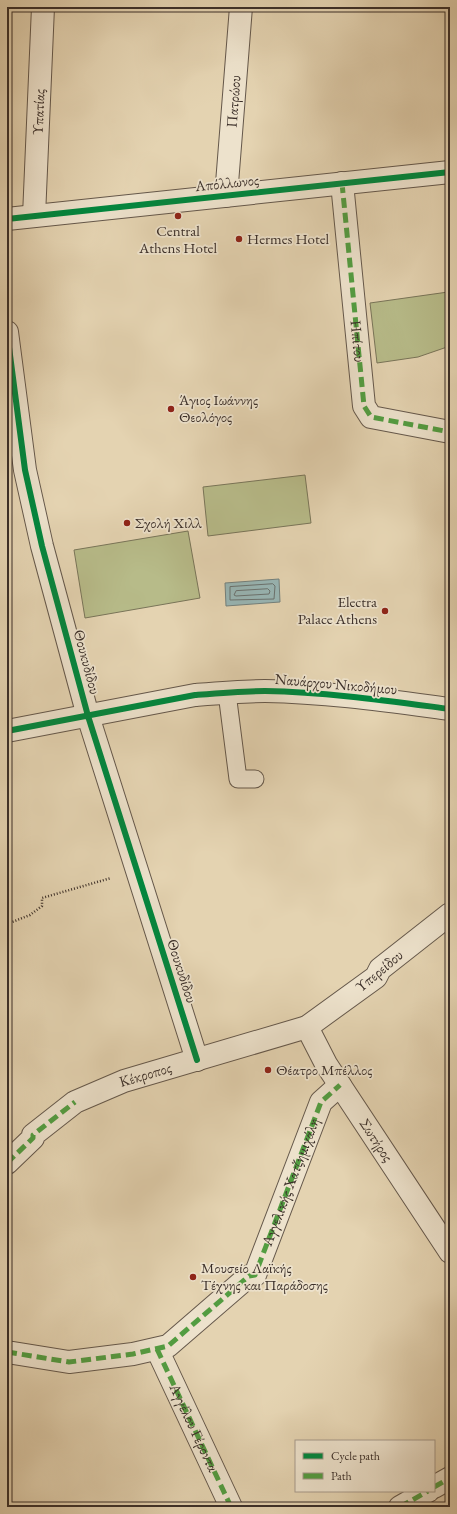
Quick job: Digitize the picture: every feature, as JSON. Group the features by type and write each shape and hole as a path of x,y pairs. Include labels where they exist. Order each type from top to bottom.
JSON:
{"street":[{"name":"Υπατίας","path":"34,216 43,7"},
{"name":"Πατρώου","path":"226,196 241,7"},
{"name":"Απόλλωνος","path":"7,219 450,172"},
{"name":"Ηπίτου","path":"342,183 364,406 371,417 450,432"},
{"name":"Θουκυδίδου","path":"7,332 18,424 32,503 88,716 197,1060"},
{"name":"Ναυάρχου Νικοδήμου","path":"7,731 195,694 266,691 356,697 450,709"},
{"name":"Υπερείδου","path":"307,1026 376,977 380,969 450,914"},
{"name":"Κέκροπος","path":"7,1163 33,1138 33,1135 75,1102 98,1098 124,1081 307,1026"},
{"name":"Σωτήρος","path":"307,1026 326,1064 450,1252"},
{"name":"Αγγελικής Χατζημιχάλη","path":"7,1352 69,1362 133,1354 168,1346 249,1276 254,1275 321,1102 340,1085"},
{"name":"Αγγέλου Γέροντα","path":"157,1349 231,1507"},
{"path":"435,1486 450,1478"},
{"path":"400,1507 426,1492"}],"lane":[{"path":"227,693 238,779 255,779"}],"path":[{"path":"7,924 30,915 42,906 42,898 136,870"}],"green space":[{"path":"448,292 450,346 418,357 377,363 370,303"},
{"path":"305,475 311,523 208,536 203,487"},
{"path":"188,531 200,598 85,618 74,550"}],"water":[{"path":"279,579 280,602 226,606 225,583"}],"marked path":[{"path":"342,183 364,406 371,417 450,432"},
{"path":"7,1352 69,1362 133,1354 168,1346 249,1276 255,1275 321,1102 340,1085"},
{"path":"7,1163 33,1138 33,1135 75,1102"},
{"path":"157,1349 231,1507"},
{"path":"435,1486 450,1478"},
{"path":"400,1507 426,1492"}],"cycle path":[{"path":"7,219 450,172"},
{"path":"7,332 25,470 42,546 88,716 197,1060"},
{"path":"7,731 195,695 239,692 265,691 311,693 358,697 450,709"}],"place":[{"name":"Central Athens Hotel","path":"178,216"},
{"name":"Hermes Hotel","path":"239,239"},
{"name":"Άγιος Ιωάννης Θεολόγος","path":"171,409"},
{"name":"Σχολή Χιλλ","path":"127,523"},
{"name":"Electra Palace Athens","path":"385,611"},
{"name":"Θέατρο Μπέλλος","path":"268,1070"},
{"name":"Μουσείο Λαϊκής Τέχνης και Παράδοσης","path":"193,1277"}]}
